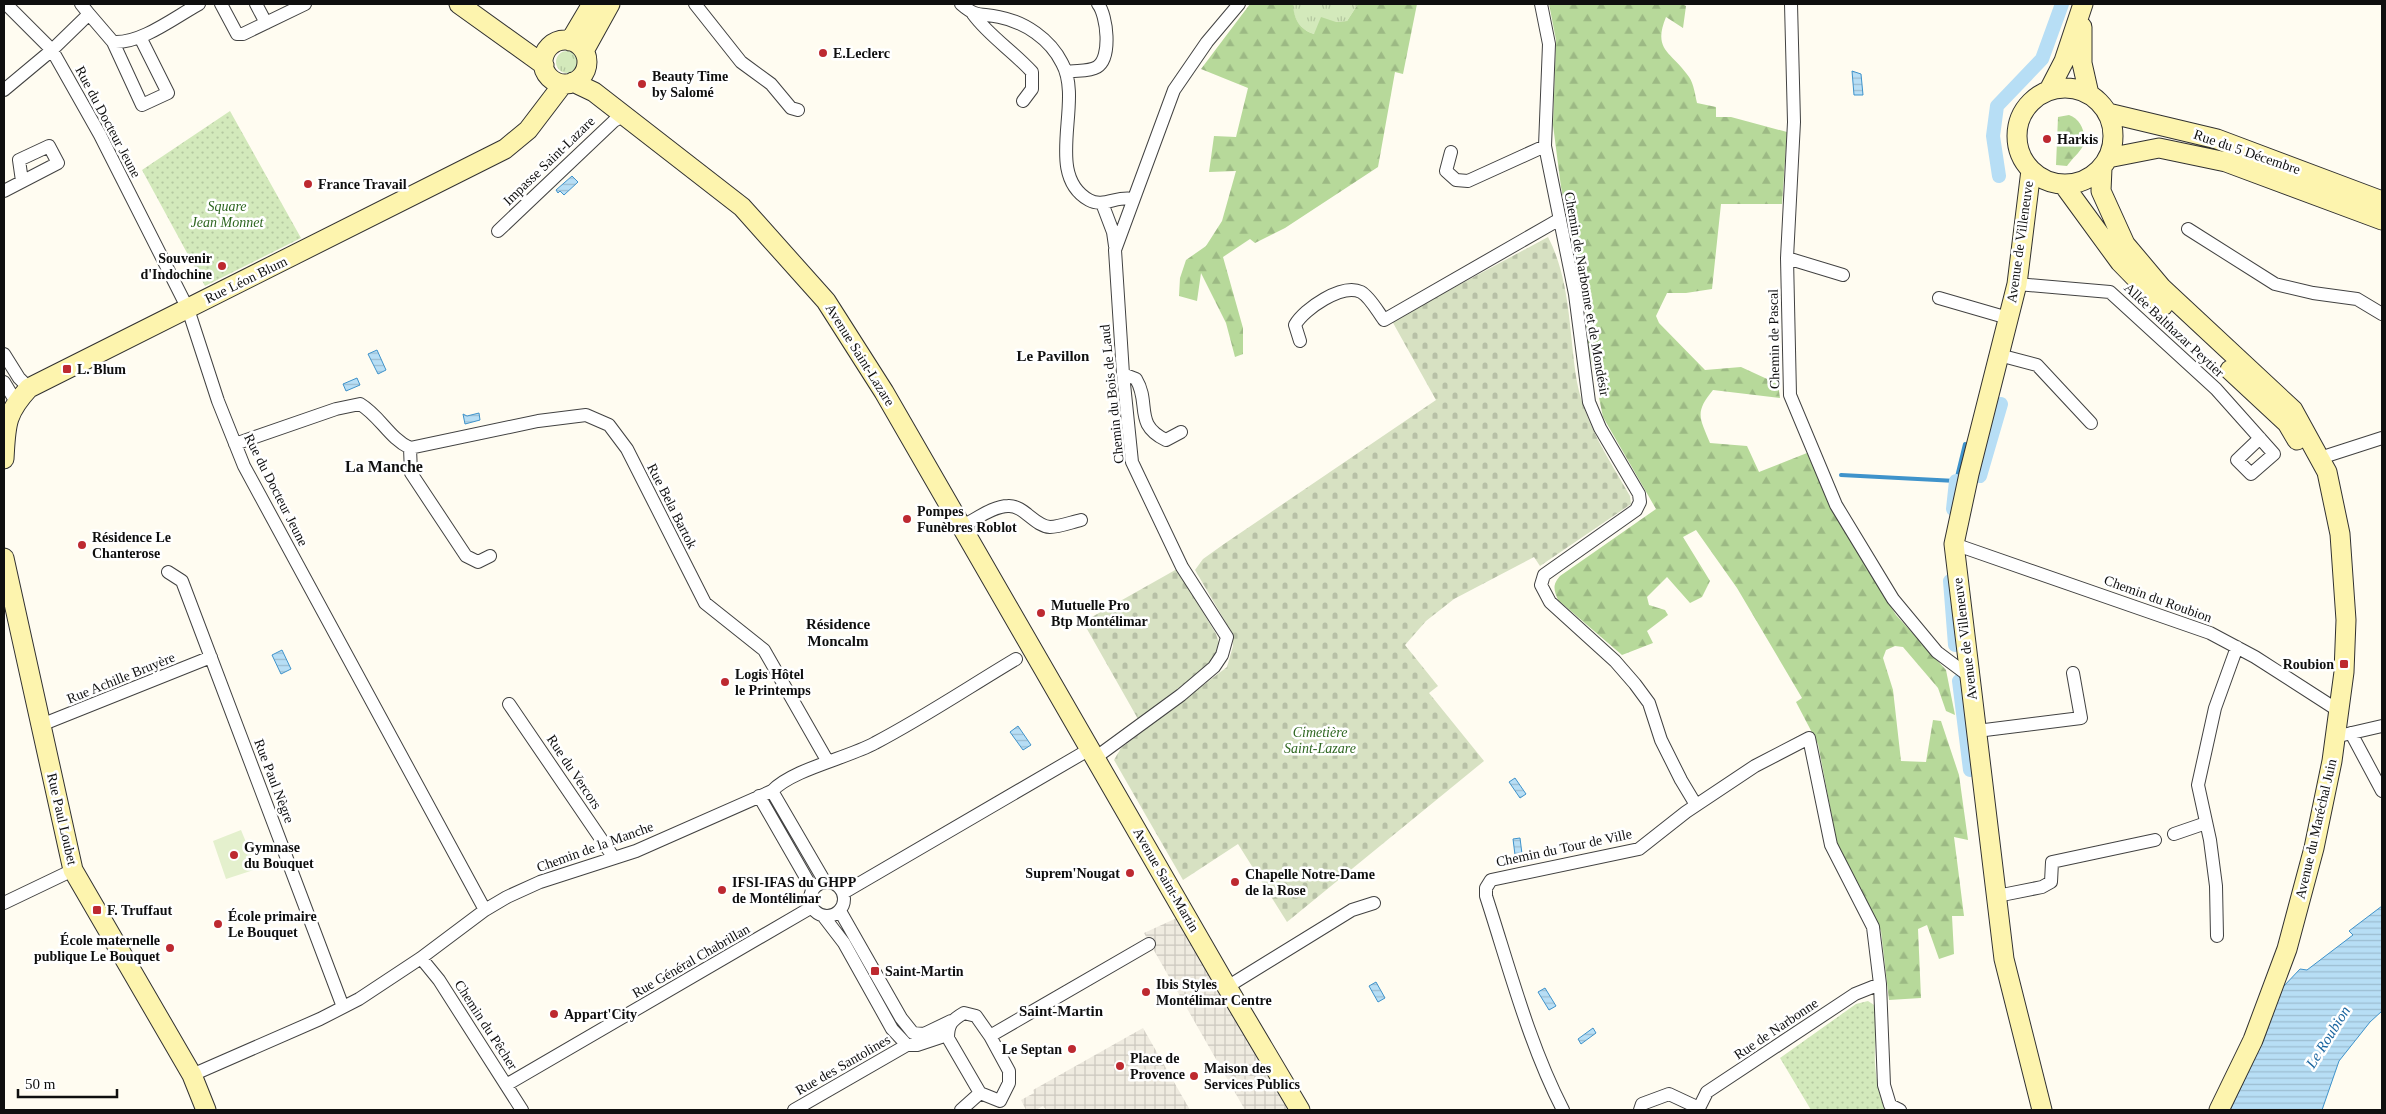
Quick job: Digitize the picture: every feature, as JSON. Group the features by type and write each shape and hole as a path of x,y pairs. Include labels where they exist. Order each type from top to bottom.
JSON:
{"main road":[{"name":"Avenue Saint-Lazare","path":"459,4 557,77 594,92 742,207 826,301 884,392 1032,649"},
{"path":"477,4 529,40 573,51"},
{"path":"592,4 573,51 584,73 557,77 544,57 573,51 610,4"},
{"path":"2050,90 2064,62 2082,7"},
{"path":"2082,7 2082,63 2089,94"},
{"name":"Avenue Saint-Lazare","path":"573,51 609,90 623,116"},
{"name":"Rue Léon Blum","path":"16,402 29,388 480,162 557,77"},
{"path":"2105,163 2091,177 2077,183 2063,184 2040,177 2030,170 2021,156 2017,141 2018,125 2024,110 2035,98 2050,90 2063,88 2077,89 2089,94 2100,102 2108,112 2113,127 2113,143 2105,163 2101,191 2125,244 2162,288 2293,410 2327,472 2340,534"},
{"name":"Rue du 5 Décembre","path":"2108,112 2217,139 2382,201"},
{"name":"Rue du 5 Décembre","path":"2105,163 2158,148 2226,162 2382,220"},
{"name":"Avenue de Villeneuve","path":"2030,170 2017,284 1969,474 1954,544 2004,959 2042,1110"},
{"path":"2063,184 2120,262 2150,294 2287,423 2318,475 2340,534"},
{"path":"4,458 6,423 16,402"},
{"name":"Avenue du Maréchal Juin","path":"2219,1110 2253,1040 2287,949 2343,735 2339,711 2344,672 2346,620 2340,534"},
{"name":"Rue Paul Loubet","path":"4,558 73,870 192,1075 206,1110"},
{"name":"Avenue Saint-Martin","path":"1032,649 1300,1110"}],"street":[{"name":"Rue du Docteur Jeune","path":"6,4 52,50 100,135 188,309 218,401 244,466 485,910"},
{"path":"113,42 129,42 199,4"},
{"path":"221,4 238,34 243,34 305,4"},
{"path":"256,4 266,23"},
{"path":"695,4 741,62 771,84 792,108 798,110"},
{"path":"961,4 973,14 983,28 1015,53 1032,72 1032,89 1023,101"},
{"path":"1066,72 1096,68 1101,64 1106,49 1107,33 1104,11 1098,4"},
{"name":"Chemin du Bois de Laud","path":"1092,753 1181,695 1214,667 1222,655 1227,637 1182,567 1132,462 1123,374 1115,250 1174,90 1207,42 1239,4"},
{"name":"Chemin de Narbonne et de Mondésir","path":"1541,4 1549,44 1545,146 1575,294 1589,402 1600,428 1639,494 1640,502 1636,510 1544,575 1541,585 1550,602 1615,661 1649,703 1662,740 1681,780 1696,805"},
{"name":"Chemin de Pascal","path":"1791,4 1794,122 1787,258 1790,395 1836,505 1893,599 1937,652 1969,676"},
{"path":"4,90 52,50 85,9 113,42 142,105 168,94 140,37"},
{"path":"973,14 999,17 1021,23 1037,33 1062,62 1066,72 1069,99 1066,164 1069,177 1079,191 1089,200 1102,204 1126,197 1133,199"},
{"name":"Impasse Saint-Lazare","path":"498,231 614,121 623,116"},
{"path":"1451,152 1446,171 1456,180 1468,181 1545,146"},
{"path":"4,191 22,181"},
{"path":"1102,204 1113,232 1115,250"},
{"path":"1300,340 1295,325 1300,316 1334,293 1350,289 1363,293 1384,320 1560,220"},
{"path":"2188,229 2274,284 2313,294 2357,299 2382,314"},
{"path":"1787,258 1842,274"},
{"name":"Allée Balthazar Peytier","path":"2017,284 2110,292 2216,389 2260,438"},
{"path":"1939,298 2008,318"},
{"path":"4,354 19,378 29,388"},
{"path":"1999,355 2037,365 2091,423"},
{"path":"1123,374 1136,379 1143,391 1143,415 1152,434 1166,440 1180,432"},
{"path":"4,382 16,402"},
{"path":"235,444 336,409 360,404 373,413 397,442 410,448 411,473 466,556 478,562 490,556"},
{"name":"Rue Bela Bartok","path":"410,448 483,435 538,421 586,415 609,425 627,449 705,604 764,650 828,762"},
{"path":"2320,458 2382,438"},
{"path":"962,526 998,508 1009,506 1051,527 1081,520"},
{"name":"Chemin du Roubion","path":"1954,544 2210,633 2237,647 2339,711"},
{"name":"Rue Paul Nègre","path":"168,572 182,582 343,1007"},
{"path":"2217,936 2216,886 2198,785 2215,708 2237,647"},
{"name":"Rue Achille Bruyère","path":"41,725 211,657"},
{"name":"Chemin de la Manche","path":"192,1075 343,1007 421,958 485,910 524,888 636,851 772,791 786,782 828,762 874,744 1016,659"},
{"path":"1977,731 2081,718 2073,673"},
{"name":"Rue du Vercors","path":"509,704 614,858"},
{"path":"2382,726 2343,735 2382,791"},
{"name":"Chemin du Tour de Ville","path":"1563,1110 1554,1093 1521,1005 1486,896 1486,888 1491,880 1639,849 1696,805 1756,766 1809,738 1831,846 1873,927 1880,984"},
{"path":"843,892 1092,753"},
{"path":"772,791 825,882 837,885 843,892 845,902 840,911 836,915 824,917"},
{"path":"759,796 813,890"},
{"path":"2174,834 2206,822"},
{"path":"1997,896 2042,888 2051,882 2052,862 2155,840"},
{"path":"4,903 73,870"},
{"path":"825,882 813,890 810,898 812,908 824,917 844,943 892,1029 907,1045"},
{"path":"1227,987 1352,910 1374,902"},
{"name":"Rue Général Chabrillan","path":"506,1084 812,908"},
{"path":"840,911 901,1018 913,1033 924,1034 964,1013 976,1016 990,1036 1010,1078 1003,1105 980,1093 948,1038 948,1028 951,1021"},
{"path":"990,1036 1150,944"},
{"name":"Chemin du Pêcher","path":"421,958 439,980 522,1110"},
{"path":"1880,984 1884,1085 1890,1105 1900,1110"},
{"name":"Rue de Narbonne","path":"1699,1109 1707,1092 1855,994 1880,984"},
{"name":"Rue des Santolines","path":"794,1110 907,1045 917,1045 944,1036 948,1038"},
{"path":"961,1110 980,1093"},
{"path":"1640,1110 1642,1104 1669,1094 1699,1109"}],"green space":[{"path":"1250,4 1293,4 1298,23 1314,34 1321,17 1336,22 1347,21 1358,4 1417,4 1403,74 1395,72 1378,167 1285,228 1255,243 1250,239 1223,257 1243,328 1243,354 1235,357 1226,323 1201,273 1197,301 1179,296 1180,278 1186,260 1206,246 1222,221 1236,171 1209,172 1214,136 1236,137 1248,88 1201,69"},
{"path":"1358,4 1347,21 1336,22 1314,34 1301,27 1292,5"},
{"path":"1549,4 1682,4 1686,6 1683,28 1666,17 1661,37 1666,50 1691,80 1697,103 1716,107 1716,117 1731,117 1787,132 1782,204 1721,204 1712,289 1686,293 1667,293 1656,316 1659,323 1705,370 1741,367 1778,384 1780,398 1713,390 1701,410 1702,421 1710,443 1747,446 1759,472 1807,453 1833,512 1896,615 1946,670 1955,715 1946,711 1938,688 1903,647 1895,646 1886,650 1883,658 1893,690 1901,761 1926,762 1933,720 1941,721 1959,775 1968,840 1954,837 1964,916 1952,916 1954,954 1939,959 1927,925 1918,929 1921,998 1889,1000 1881,931 1837,843 1818,744 1796,702 1802,698 1737,588 1696,530 1683,537 1710,581 1702,597 1690,603 1667,577 1647,597 1649,605 1665,610 1668,615 1647,631 1653,643 1622,655 1558,600 1555,585 1560,576 1656,509 1603,417 1587,339 1585,300 1561,187 1553,125 1556,40"},
{"path":"567,51 575,54 578,62 575,70 567,73 559,70 556,62 559,54"},
{"name":"Square Jean Monnet","path":"230,111 301,238 205,286 142,170"},
{"path":"2069,115 2080,123 2084,137 2083,146 2067,166 2056,165 2058,117"},
{"name":"Cimetière Saint-Lazare","path":"1548,237 1556,254 1565,290 1574,364 1581,397 1592,427 1630,496 1631,504 1540,566 1534,557 1454,599 1426,621 1405,645 1438,686 1429,693 1484,761 1287,922 1238,844 1183,880 1114,760 1121,748 1227,667 1233,646 1232,633 1195,570 1203,559 1224,544 1436,400 1392,321"},
{"path":"1177,569 1216,634 1220,646 1208,666 1138,719 1083,622"},
{"name":"Gymnase du Bouquet","path":"241,830 257,869 226,879 213,841"},
{"path":"1868,1001 1874,1005 1876,1020 1876,1070 1878,1087 1885,1110 1811,1110 1780,1058 1856,1004"}],"shaded area":[{"path":"1179,917 1290,1110 1245,1110 1144,933"},
{"name":"Place de Provence","path":"1143,1028 1190,1110 1046,1110 1043,1106 1036,1110 1026,1110 1021,1100 1034,1093 1033,1090"}],"water":[{"path":"1852,71 1861,74 1863,95 1854,95"},
{"path":"572,176 578,182 564,195 560,191 558,193 556,190"},
{"path":"377,350 386,370 378,374 368,354"},
{"path":"357,378 360,385 346,391 343,384"},
{"path":"479,413 480,420 465,424 463,414 467,416"},
{"path":"282,650 291,669 281,674 272,655"},
{"path":"1018,726 1031,745 1023,750 1010,732"},
{"path":"1515,778 1526,794 1520,798 1509,782"},
{"path":"1520,838 1522,854 1515,855 1513,839"},
{"name":"Le Roubion","path":"2382,906 2382,1011 2370,1022 2339,1061 2322,1110 2230,1110 2262,1043 2282,988 2300,969 2307,970 2353,935 2349,931"},
{"path":"1376,982 1385,998 1378,1002 1369,986"},
{"path":"1545,988 1556,1006 1549,1010 1538,992"},
{"path":"1593,1028 1596,1033 1581,1044 1578,1039"}],"waterway":[{"path":"1999,176 1993,136 1997,106 2042,59 2062,4"},
{"path":"1980,476 2001,404"},
{"path":"1841,475 1956,481 1965,444"},
{"path":"1953,509 1956,481"},
{"path":"1950,581 1955,645"},
{"path":"1959,681 1970,770"}],"place":[{"name":"E.Leclerc","path":"823,53"},
{"name":"Beauty Time by Salomé","path":"642,84"},
{"name":"Harkis","path":"2047,139"},
{"name":"France Travail","path":"308,184"},
{"name":"Souvenir d'Indochine","path":"222,266"},
{"name":"L. Blum","path":"67,369"},
{"name":"Pompes Funèbres Roblot","path":"907,519"},
{"name":"Résidence Le Chanterose","path":"82,545"},
{"name":"Mutuelle Pro Btp Montélimar","path":"1041,613"},
{"name":"Roubion","path":"2344,664"},
{"name":"Logis Hôtel le Printemps","path":"725,682"},
{"name":"Gymnase du Bouquet","path":"234,855"},
{"name":"Suprem'Nougat","path":"1130,873"},
{"name":"Chapelle Notre-Dame de la Rose","path":"1235,882"},
{"name":"IFSI-IFAS du GHPP de Montélimar","path":"722,890"},
{"name":"F. Truffaut","path":"97,910"},
{"name":"École primaire Le Bouquet","path":"218,924"},
{"name":"École maternelle publique Le Bouquet","path":"170,948"},
{"name":"Saint-Martin","path":"875,971"},
{"name":"Ibis Styles Montélimar Centre","path":"1146,992"},
{"name":"Appart'City","path":"554,1014"},
{"name":"Le Septan","path":"1072,1049"},
{"name":"Place de Provence","path":"1120,1066"},
{"name":"Maison des Services Publics","path":"1194,1076"}],"district":[{"name":"Le Pavillon","path":"1053,356"},
{"name":"La Manche","path":"384,466"},
{"name":"Résidence Moncalm","path":"838,632"},
{"name":"Saint-Martin","path":"1061,1011"}]}
